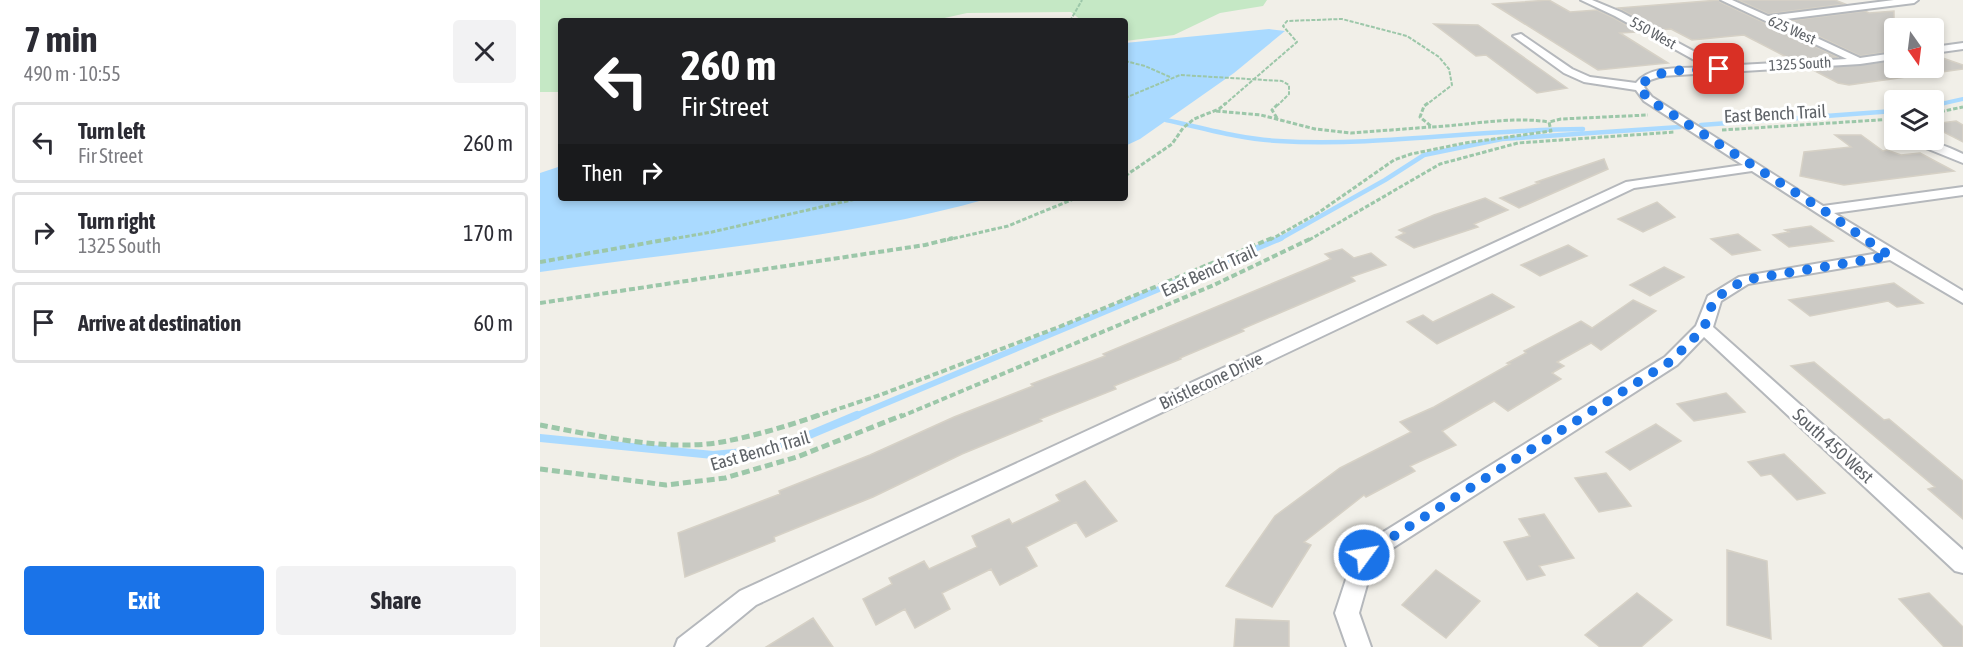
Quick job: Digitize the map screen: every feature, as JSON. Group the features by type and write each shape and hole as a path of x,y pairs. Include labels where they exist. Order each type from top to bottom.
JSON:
{"street":[{"name":"550 West","path":"1585,0 1618,14 1719,69"},
{"name":"625 West","path":"1725,0 1860,61"},
{"path":"1767,19 1914,0"},
{"path":"1518,36 1568,70 1588,80 1639,87 1648,99 1823,210 1890,256 1963,298"},
{"path":"1944,49 1963,46"},
{"name":"1325 South","path":"1639,87 1646,78 1661,73 1860,61 1884,57"},
{"path":"1944,149 1963,159"},
{"name":"Bristlecone Drive","path":"687,647 748,598 1631,185 1756,167"},
{"path":"1823,210 1963,191"},
{"path":"1359,647 1347,613 1364,555 1671,361 1704,328 1714,299 1744,280 1890,256"},
{"name":"South 450 West","path":"1704,328 1963,564"}],"path":[{"path":"1072,18 1082,0"},
{"path":"1128,174 1172,144 1183,128 1194,119 1216,111 1297,42 1283,26 1287,21 1342,19 1407,36 1426,48 1449,69 1452,85 1424,106 1420,117 1432,127"},
{"path":"1128,62 1171,77"},
{"path":"1128,97 1171,77 1202,75 1253,81 1282,81 1289,85 1289,94 1272,110 1278,119"},
{"path":"1944,111 1963,107"},
{"path":"1216,111 1261,115 1315,129 1351,133 1473,125 1525,118 1550,122 1561,119 1672,114"},
{"name":"East Bench Trail","path":"540,469 666,485 725,478 797,457 897,418 1214,285 1317,236 1414,177 1440,164 1497,147 1621,134 1811,126 1884,120"},
{"path":"540,425 598,436 662,444 720,442 805,420 880,395 1059,327 1266,242 1318,213 1394,160 1411,154 1465,143 1551,131 1550,122"},
{"path":"540,262 712,232 847,201"},
{"path":"540,303 925,245 1008,226 1069,201"}],"green space":[{"path":"540,0 1267,0 1263,6 1220,13 1174,35 1128,41 1128,18 1078,18 1071,12 967,13 944,18 558,18 558,92 540,92"}],"water":[{"path":"1269,29 1285,31 1234,73 1140,139 1128,145 1128,43"},
{"path":"558,167 558,201 978,201 879,224 823,234 540,272 540,173"}],"building":[{"path":"1549,0 1570,12 1597,10 1614,18 1639,32 1620,33 1668,63 1598,70 1493,4"},
{"path":"1719,0 1838,57 1792,60 1744,35 1692,40 1671,29 1659,30 1618,8"},
{"path":"1738,0 1835,0 1845,4 1768,14"},
{"path":"1865,11 1869,13 1894,11 1894,18 1884,18 1884,52 1860,56 1786,21"},
{"path":"1434,24 1478,25 1567,88 1537,93 1486,55 1476,56"},
{"path":"1944,58 1963,65 1963,69 1944,72"},
{"path":"1884,62 1884,78 1899,78 1849,85 1838,83 1811,69"},
{"path":"1956,121 1963,125 1963,142 1944,132 1944,123"},
{"path":"1835,135 1861,135 1883,151 1887,150 1901,155 1920,153 1954,171 1844,185 1800,176 1804,152 1851,147"},
{"path":"1604,159 1608,169 1519,208 1500,198 1539,183 1536,182"},
{"path":"1485,198 1508,210 1474,224 1478,227 1414,248 1396,237 1405,233 1399,230 1434,215"},
{"path":"1657,202 1675,217 1643,232 1618,219"},
{"path":"1811,226 1833,241 1789,247 1773,235 1789,232 1785,230"},
{"path":"1738,234 1760,250 1732,255 1711,239"},
{"path":"1568,245 1587,256 1540,276 1521,265"},
{"path":"1342,249 1354,258 1371,253 1386,265 1351,277 1355,281 1242,329 1244,331 1181,359 1114,386 1116,389 1040,419 1042,421 962,454 873,497 774,537 775,541 685,577 678,533 780,494 779,491 1033,386 1031,384 1105,356 1103,354 1331,259 1325,254"},
{"path":"1664,267 1684,277 1650,296 1630,285"},
{"path":"1894,283 1923,303 1897,307 1888,301 1810,316 1789,300"},
{"path":"1492,294 1514,307 1437,344 1407,322 1423,315 1433,322"},
{"path":"1633,300 1656,311 1601,350 1591,343 1557,362 1564,366 1552,373 1561,379 1508,411 1494,401 1442,431 1456,445 1410,466 1415,471 1366,497 1364,495 1304,542 1311,545 1272,607 1226,586 1275,516 1340,468 1411,432 1400,422 1434,407 1510,364 1507,363 1526,353 1524,351 1581,321 1592,328"},
{"path":"1814,362 1884,420 1889,419 1963,481 1963,519 1928,489 1935,487 1791,366"},
{"path":"1726,393 1745,412 1694,421 1677,404"},
{"path":"1656,424 1681,441 1630,470 1606,452"},
{"path":"1784,454 1825,493 1797,500 1771,474 1761,476 1748,462"},
{"path":"1606,473 1631,506 1599,512 1575,478"},
{"path":"1085,481 1117,521 1086,537 1076,522 1026,547 1037,566 1000,585 991,569 942,593 950,609 915,628 905,609 876,625 863,599 892,584 889,578 924,561 929,569 977,547 972,536 1009,519 1012,524 1060,501 1056,495"},
{"path":"1544,514 1574,558 1539,566 1545,575 1527,580 1504,542 1530,536 1519,519"},
{"path":"1727,550 1767,561 1771,639 1727,625"},
{"path":"1436,570 1480,601 1446,638 1402,605"},
{"path":"1637,593 1672,620 1641,647 1600,647 1585,635"},
{"path":"1929,593 1963,627 1963,647 1944,647 1899,599"},
{"path":"813,618 833,647 766,647"},
{"path":"1236,619 1289,621 1289,647 1234,647"}],"waterway":[{"path":"1944,103 1963,99"},
{"path":"1701,125 1884,112"},
{"path":"1166,120 1250,138 1316,142 1354,142 1583,129"},
{"path":"1278,240 1385,180 1424,155 1502,139 1680,127"},
{"path":"853,417 1281,238"},
{"path":"540,438 713,455 755,451 802,438 857,415"}],"route":[{"path":"1364,555 1671,361 1704,328 1714,299 1744,280 1890,256 1823,210 1648,99 1639,87 1646,78 1661,73 1719,69"}]}
